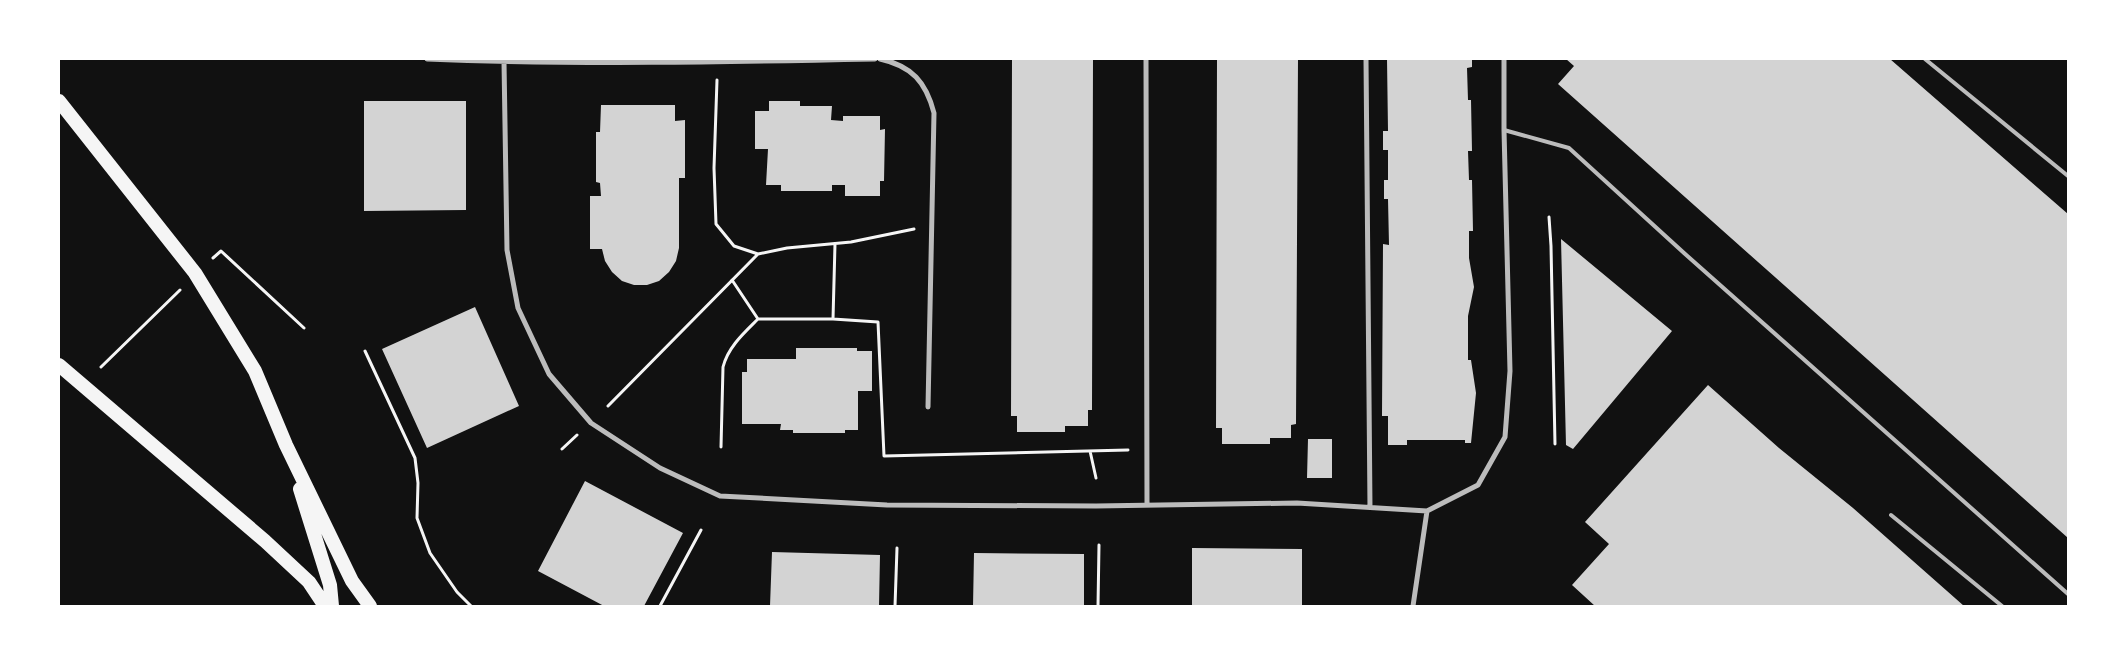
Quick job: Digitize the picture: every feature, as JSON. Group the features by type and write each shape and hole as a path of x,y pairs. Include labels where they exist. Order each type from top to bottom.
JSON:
{"highway":[{"path":"59,101 196,273 255,371 286,445 352,581 370,606"},
{"path":"59,365 266,541 309,582 325,606"},
{"path":"286,445 330,585 332,606"}],"street":[{"path":"427,59 504,62 718,62 875,59"},
{"path":"880,59 895,62 923,83 934,113 928,407"},
{"path":"1146,59 1147,504"},
{"path":"1366,59 1370,507"},
{"path":"504,62 507,250 518,308 548,374 591,423 660,468 720,496 887,505 1096,506 1297,503 1428,511 1478,485 1505,437 1510,370 1504,59"},
{"path":"1413,606 1428,511"},
{"path":"1415,600 1418,606"}],"lane":[{"path":"1925,59 2068,176"},
{"path":"1504,130 1569,148 1698,266 2068,594"},
{"path":"1891,515 2002,606"}],"path":[{"path":"718,62 714,168 716,224 734,246 758,254 787,248 835,244 931,226"},
{"path":"1549,217 1555,444"},
{"path":"833,319 835,244"},
{"path":"207,264 221,250 304,328"},
{"path":"608,406 758,254"},
{"path":"732,280 758,320"},
{"path":"101,367 186,285"},
{"path":"721,447 723,367 725,356 736,342 758,320 833,319 878,322 884,456 1128,450"},
{"path":"365,351 415,458 418,483 417,518 430,553 457,592 472,606"},
{"path":"562,449 580,433"},
{"path":"1090,451 1096,478"},
{"path":"660,606 701,530"},
{"path":"1098,545 1098,606"},
{"path":"895,606 898,548"}],"building":[{"path":"1012,59 1093,59 1092,410 1088,410 1088,426 1065,426 1065,432 1017,432 1017,416 1011,416"},
{"path":"1217,59 1298,59 1296,424 1291,425 1291,438 1270,438 1270,444 1222,444 1222,428 1216,428"},
{"path":"1387,59 1472,59 1472,67 1467,68 1468,100 1471,100 1472,151 1468,151 1469,180 1472,180 1473,231 1469,231 1469,258 1474,287 1468,316 1468,360 1471,360 1476,393 1471,443 1465,443 1465,440 1407,440 1407,445 1388,445 1388,416 1382,416 1383,244 1389,245 1388,199 1384,199 1384,180 1388,180 1388,150 1383,150 1383,131 1388,131"},
{"path":"1566,59 1890,59 2068,214 2068,538 1558,84 1574,66"},
{"path":"364,101 466,101 466,210 364,211"},
{"path":"769,101 800,101 800,106 832,106 831,120 843,121 843,116 880,116 880,130 885,129 884,181 880,181 880,196 845,196 845,185 832,185 832,191 781,191 781,185 766,185 768,149 755,149 755,111 769,111"},
{"path":"601,105 675,105 675,121 685,120 685,178 679,178 679,248 676,261 669,272 659,281 647,285 634,285 622,281 612,272 605,261 602,249 590,249 590,196 601,196 600,183 596,182 596,132 600,132"},
{"path":"1561,239 1672,331 1573,449 1566,445"},
{"path":"475,307 519,406 427,448 382,349"},
{"path":"796,348 857,348 857,351 872,351 872,391 858,391 858,430 845,430 845,433 793,433 793,430 780,430 781,424 742,424 742,372 747,372 747,359 796,359"},
{"path":"1708,385 1779,448 1853,508 1964,606 1595,606 1572,585 1609,544 1585,522"},
{"path":"1308,439 1332,439 1332,478 1307,478"},
{"path":"585,481 683,533 644,606 604,606 538,571"},
{"path":"1192,548 1302,549 1302,606 1192,606"},
{"path":"772,552 880,555 879,606 770,606"},
{"path":"974,553 1084,554 1084,606 973,606"}]}
